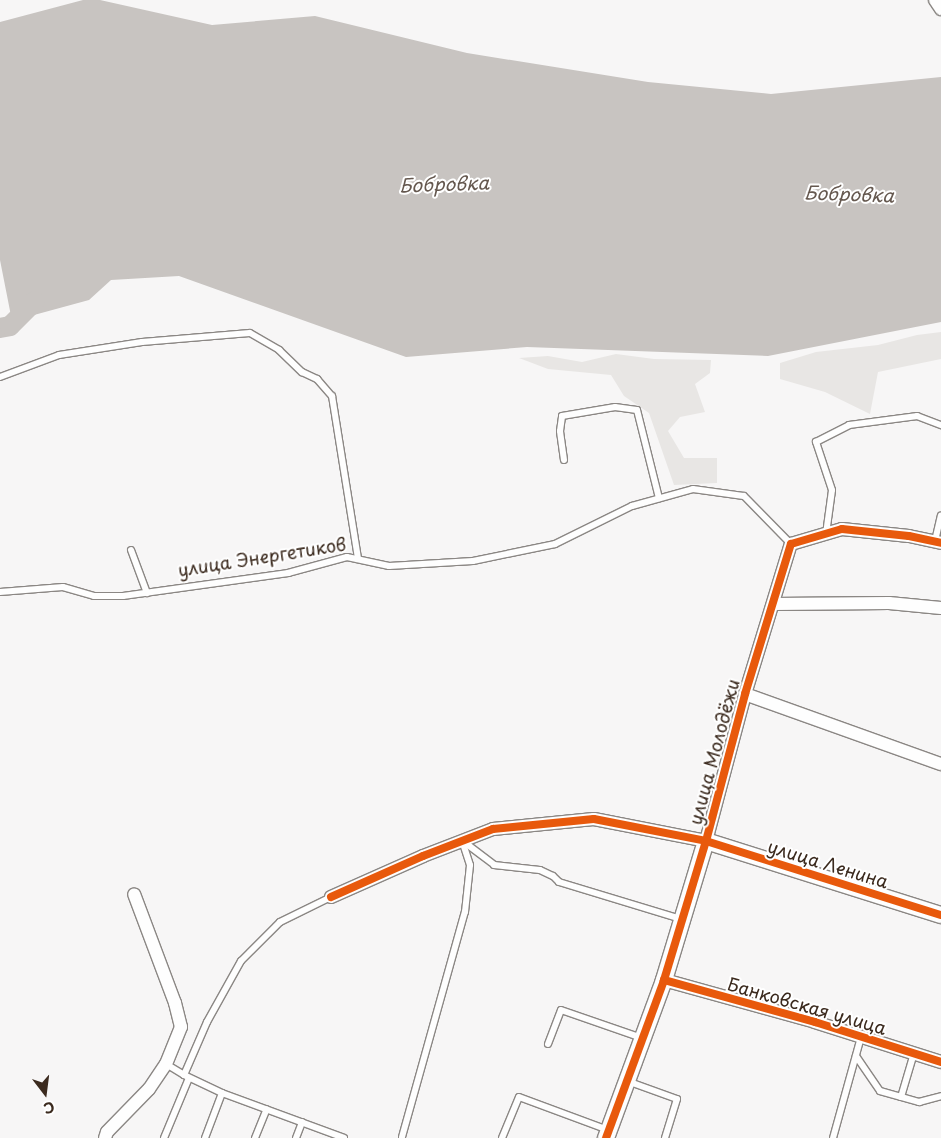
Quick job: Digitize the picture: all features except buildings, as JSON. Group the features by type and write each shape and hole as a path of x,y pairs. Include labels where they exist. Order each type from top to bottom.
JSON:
{"street":[{"path":"935,0 941,9"},
{"path":"791,544 842,529 909,536 938,542"},
{"name":"улица Молодёжи","path":"607,1134 664,980 706,841 745,694 791,544"},
{"path":"773,604 889,602 941,608"},
{"path":"745,694 941,764"},
{"path":"332,897 423,856 493,830 594,819 706,841"},
{"name":"улица Ленина","path":"706,841 941,915"},
{"path":"105,1138 107,1132 150,1089 166,1064 181,1027 175,1003 134,894"},
{"name":"Банковская улица","path":"664,980 941,1062"}],"lane":[{"path":"0,377 59,356 142,342 250,333 279,350 302,372 317,378 332,396 358,560"},
{"path":"564,460 560,431 562,416 615,407 637,410 659,498"},
{"path":"826,534 832,490 816,442 849,424 917,416 941,425"},
{"name":"улица Энергетиков","path":"0,592 63,587 94,596 123,596 288,573 348,557 389,566 473,561 555,544 632,506 693,489 744,496 791,544"},
{"path":"938,542 941,516"},
{"path":"131,550 147,593"},
{"path":"462,841 494,865 540,870 553,876 559,882 682,920"},
{"path":"402,1137 465,912 470,865 462,841"},
{"path":"164,1138 206,1022 241,961 280,922 332,897"},
{"path":"548,1044 561,1010 643,1038"},
{"path":"832,1138 861,1037"},
{"path":"901,1097 914,1053"},
{"path":"856,1056 880,1091 919,1102 941,1096"},
{"path":"166,1064 222,1093 344,1138"},
{"path":"627,1081 677,1099 665,1138"},
{"path":"205,1138 222,1093"},
{"path":"502,1138 519,1096 607,1134"},
{"path":"254,1138 267,1110"},
{"path":"296,1138 302,1122"}],"shaded area":[{"path":"941,332 941,359 878,372 870,414 825,392 780,379 780,363 816,352 878,345 917,335"},
{"path":"616,354 654,359 711,360 710,373 695,384 705,412 680,417 668,431 684,458 717,458 717,483 674,485 649,413 624,396 611,375 548,369 519,358 548,356 582,362"}],"water":[{"path":"83,0 100,0 212,25 315,16 467,53 648,82 771,94 941,77 941,322 768,356 527,347 406,357 179,276 111,280 89,300 12,321 0,260 0,22"}],"waterway":[{"name":"Бобровка","path":"0,328 10,326 35,301"}],"cycle path":[{"path":"606,1138 664,980 706,841 745,694 791,544 842,529 909,536 941,543"},
{"path":"331,897 423,856 493,829 594,819 706,841 941,915"},
{"path":"664,980 815,1022 941,1062"}]}
